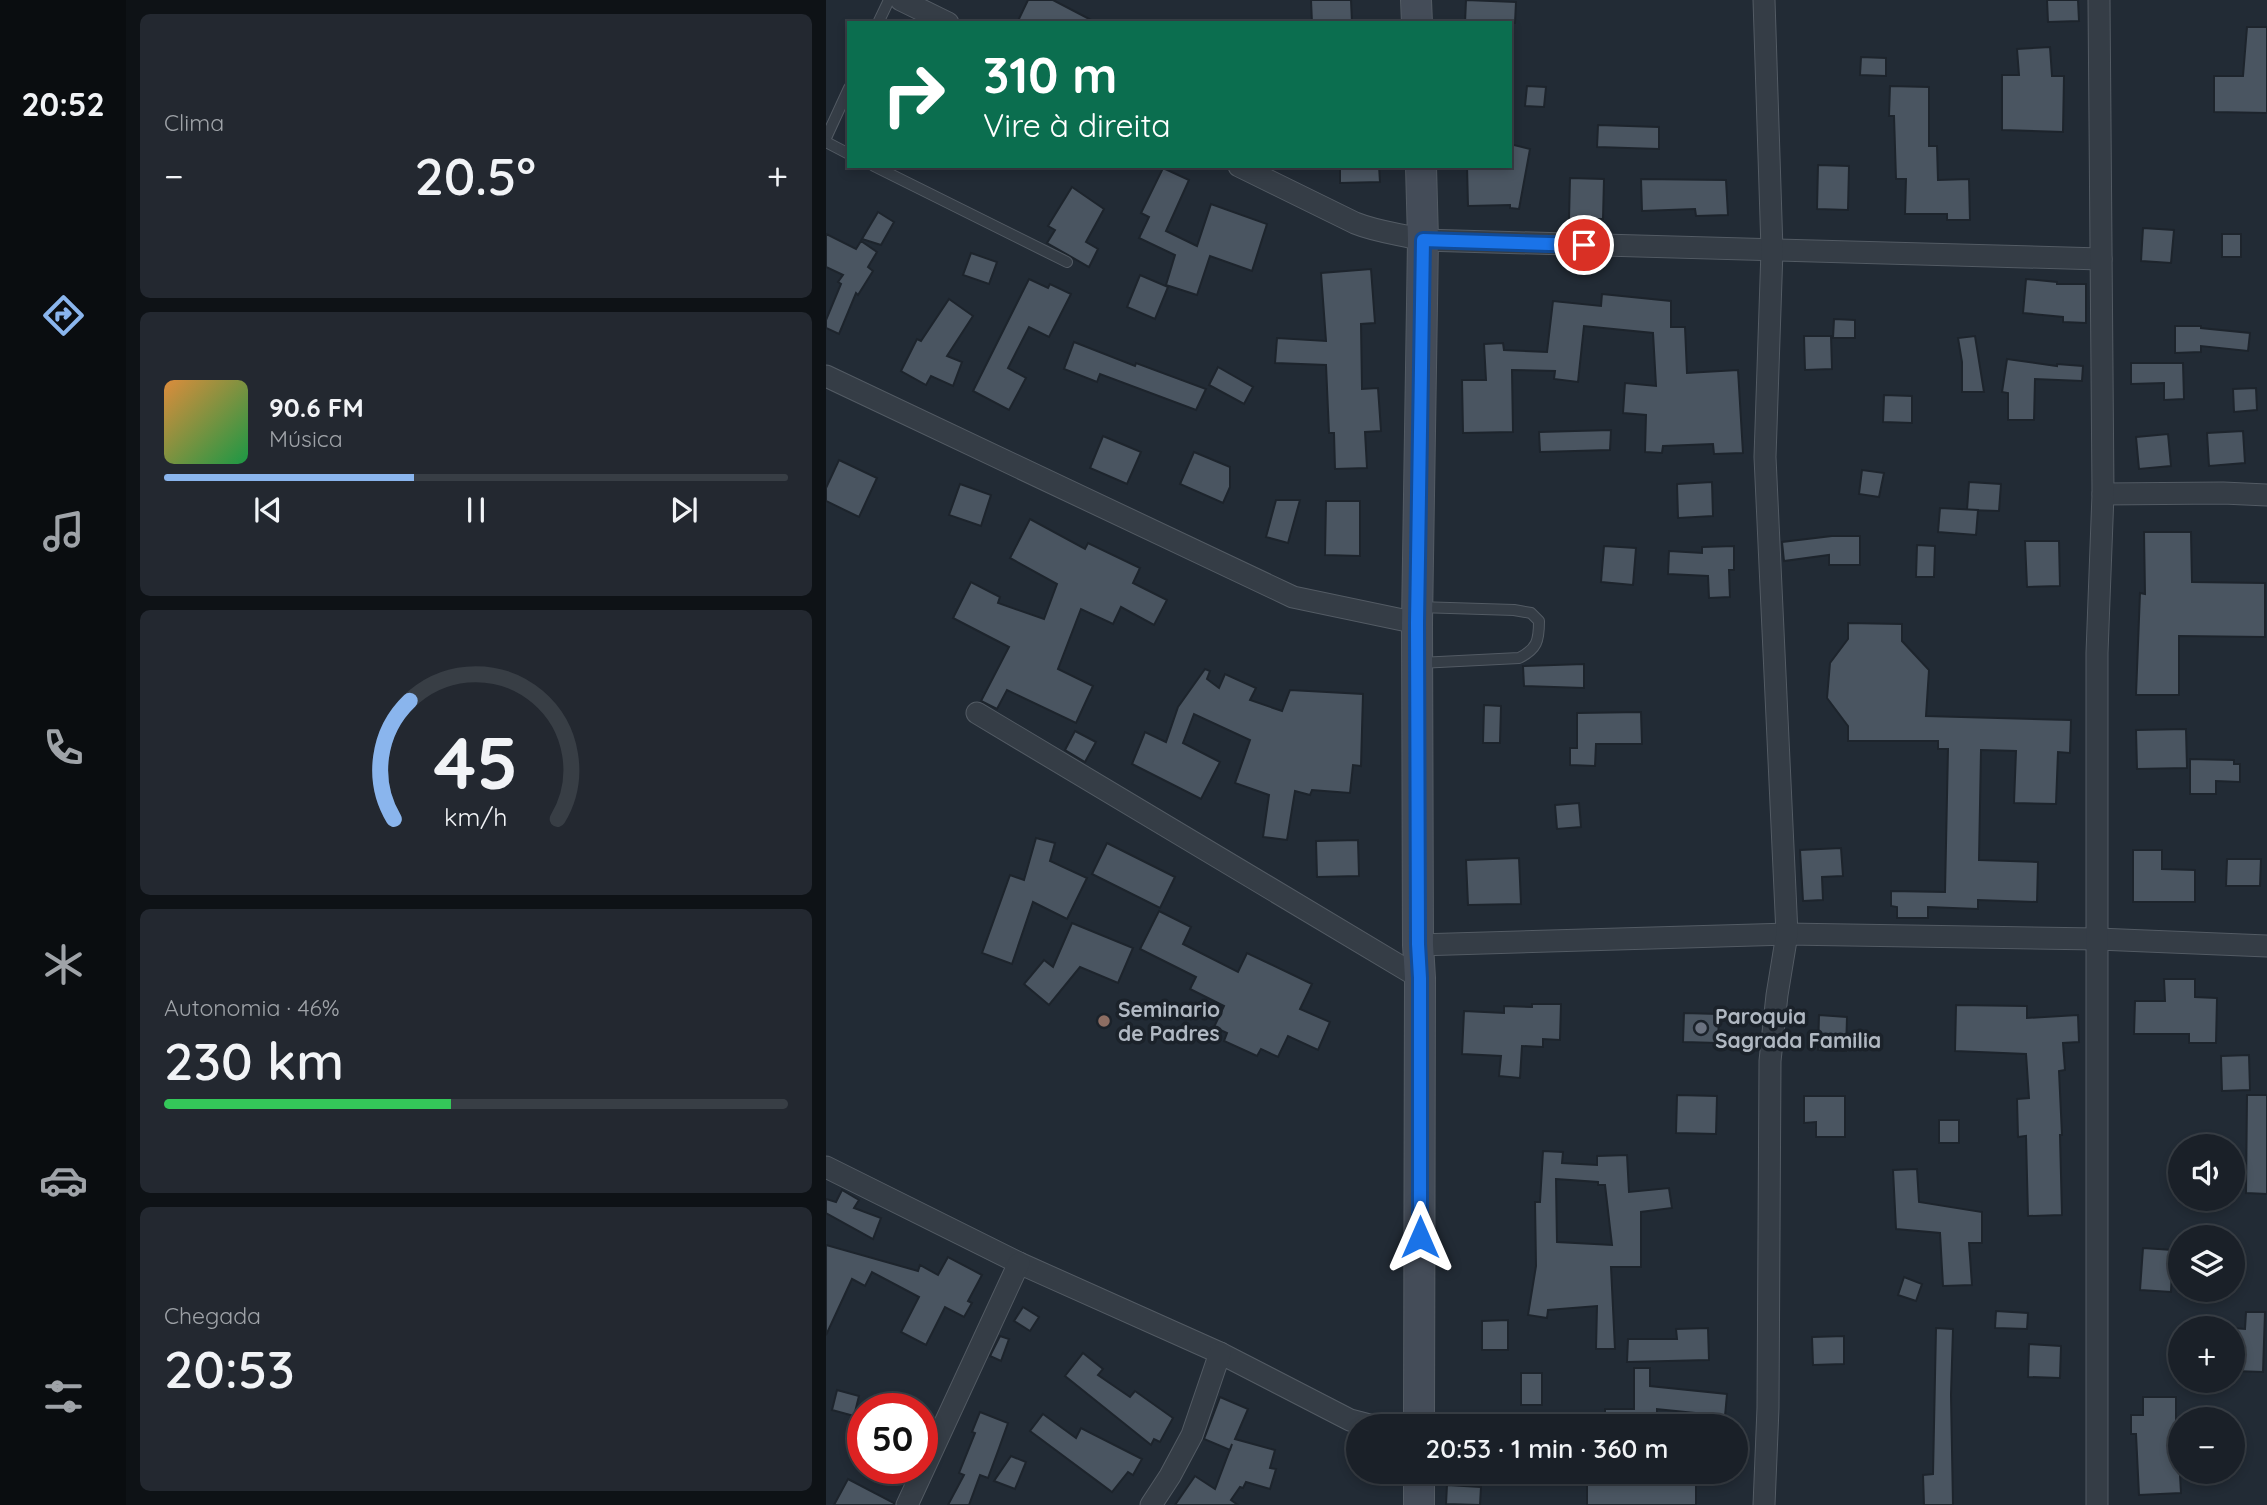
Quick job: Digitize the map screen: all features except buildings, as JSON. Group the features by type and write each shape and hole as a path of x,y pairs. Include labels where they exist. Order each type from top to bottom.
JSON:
{"main road":[{"path":"1416,0 1417,21"},
{"path":"1419,1414 1417,615 1423,240 1421,168"},
{"path":"1419,1484 1419,1505"}],"street":[{"path":"901,0 944,21"},
{"path":"1764,0 1772,250 1765,457 1787,934 1770,1061 1768,1408 1764,1505"},
{"path":"2096,1505 2097,653 2103,494 2099,0"},
{"path":"1243,168 1374,231 1423,240 2101,259"},
{"path":"826,376 1293,597 1378,617 1417,615"},
{"path":"2103,494 2267,495"},
{"path":"977,713 1420,978"},
{"path":"1418,944 1787,934 2098,939 2267,946"},
{"path":"826,1167 1018,1263 1220,1353 1346,1418"},
{"path":"907,1505 1018,1263"},
{"path":"1151,1505 1192,1435 1220,1353"}],"lane":[{"path":"879,21 888,0"},
{"path":"847,93 826,140 847,153"},
{"path":"878,168 1068,262"},
{"path":"1417,615 1514,610 1531,613 1539,621 1539,638 1530,652 1519,658 1417,663"}],"place":[{"name":"Seminario de Padres","path":"1104,1021"},
{"name":"Paroquia Sagrada Familia","path":"1701,1028"}],"route":[{"path":"1420,1237 1417,623 1423,240 1584,245"}]}
